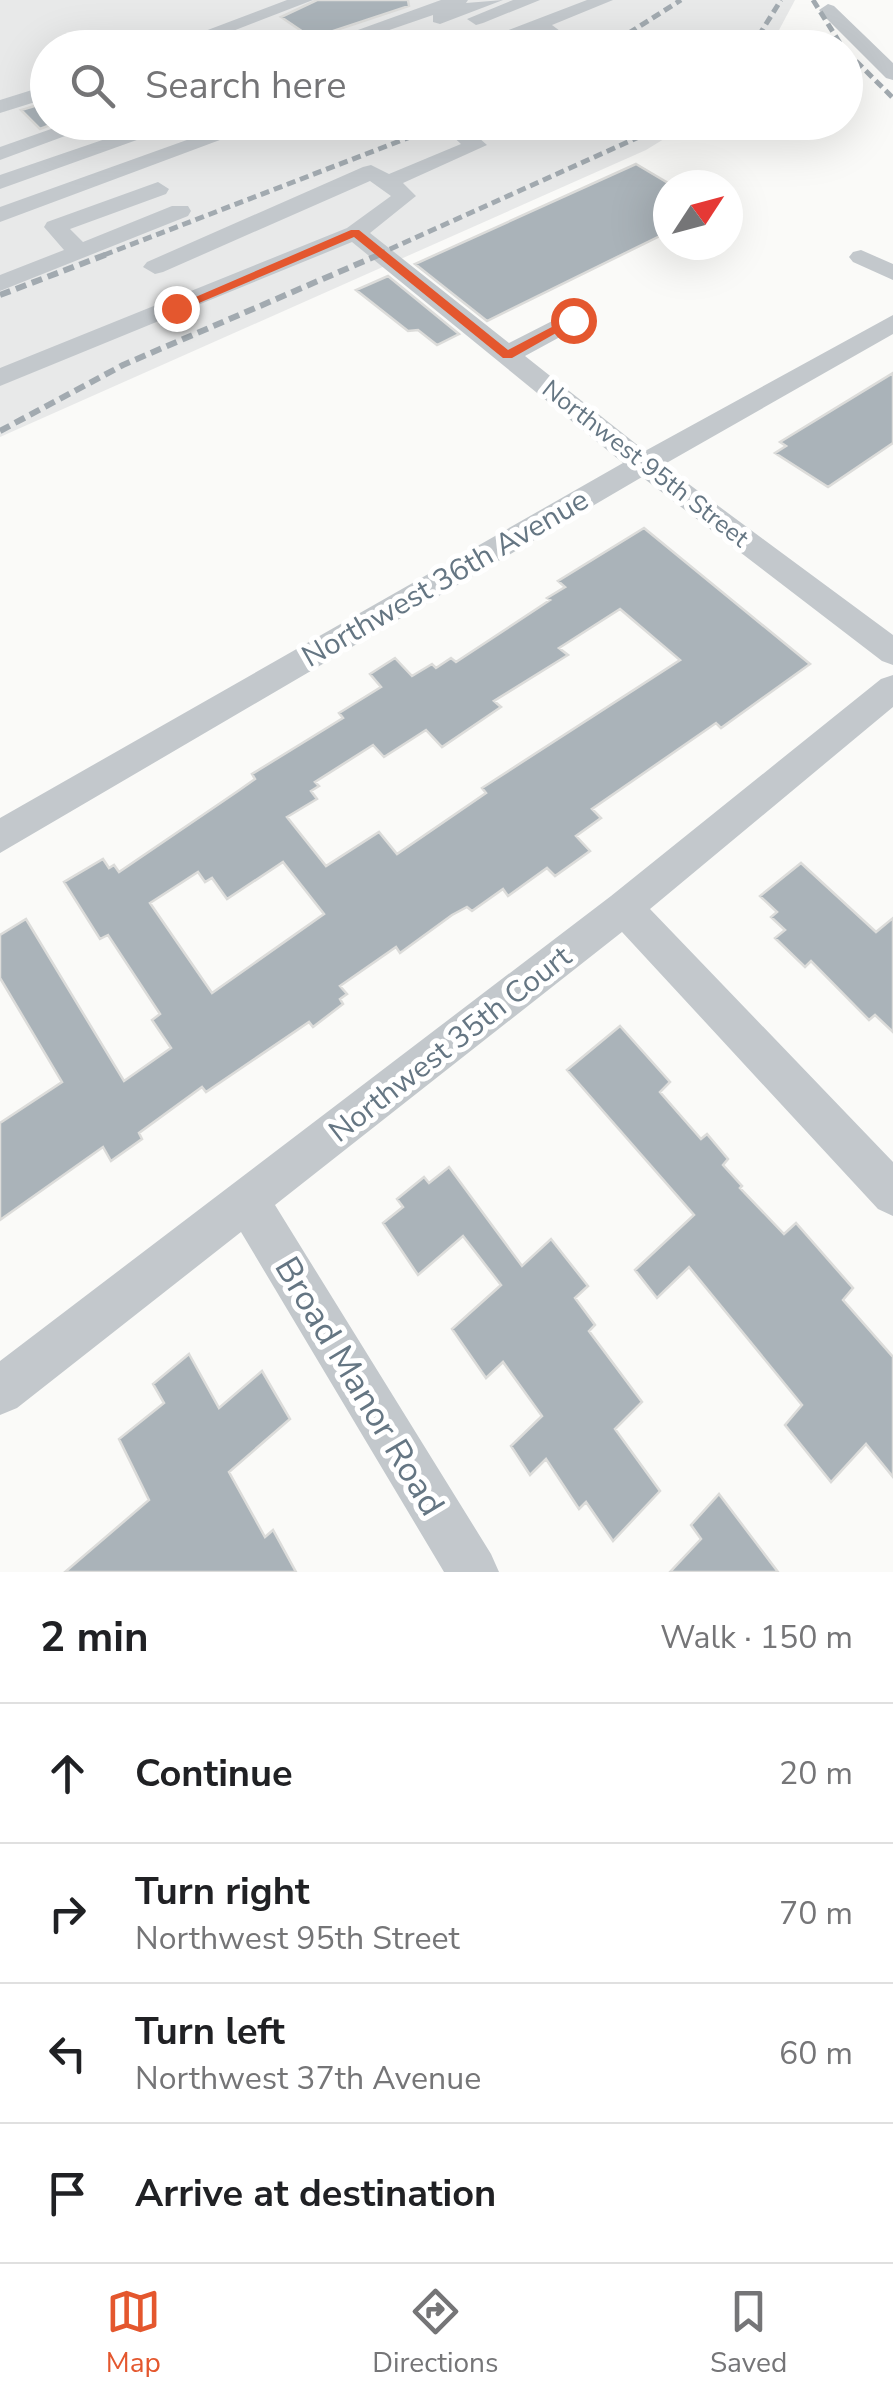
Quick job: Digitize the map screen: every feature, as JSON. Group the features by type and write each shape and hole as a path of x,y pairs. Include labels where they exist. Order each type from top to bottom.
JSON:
{"street":[{"path":"220,30 304,0"},
{"path":"370,30 459,0"},
{"path":"430,30 494,0"},
{"path":"522,30 604,0"},
{"path":"430,30 530,1 555,30"},
{"path":"828,10 848,30"},
{"path":"863,44 893,74"},
{"path":"5,106 30,97"},
{"path":"5,106 30,125"},
{"path":"0,154 69,140"},
{"path":"0,168 83,140"},
{"path":"0,182 89,140"},
{"path":"110,140 215,242"},
{"path":"0,215 207,140"},
{"path":"388,182 476,145 470,140"},
{"path":"0,378 355,233 406,196 371,172 155,267"},
{"path":"80,253 55,227 158,189"},
{"path":"0,284 180,211"},
{"name":"Northwest 95th Street","path":"355,233 643,464 893,652"},
{"path":"862,258 893,273"},
{"path":"508,356 573,320"},
{"name":"Northwest 36th Avenue","path":"0,837 893,323"},
{"name":"Northwest 35th Court","path":"0,1391 624,908 893,688"},
{"path":"624,908 893,1194"},
{"name":"Broad Manor Road","path":"248,1200 472,1572"}],"shaded area":[{"path":"0,0 795,0 779,30 30,30 30,140 662,140 0,437"}],"building":[{"path":"317,0 408,0 409,6 336,30 300,30 281,17"},
{"path":"636,164 653,174 653,239 487,321 415,264"},
{"path":"388,276 459,334 437,345 418,330 408,331 356,290"},
{"path":"893,373 893,443 828,487 775,453 786,446 780,442"},
{"path":"644,528 810,664 721,728 716,723 592,809 601,818 576,836 590,851 555,876 547,868 508,896 503,889 472,911 467,907 452,915 400,953 396,947 340,986 347,994 340,999 343,1004 313,1027 309,1022 206,1092 202,1087 139,1133 142,1139 111,1161 103,1147 0,1220 0,1123 62,1082 0,978 0,935 26,919 124,1081 171,1048 152,1020 160,1014 108,935 100,939 64,882 103,859 109,868 114,865 119,872 255,779 252,774 343,718 339,713 381,687 370,674 395,658 412,676 432,664 436,668 451,658 456,662 550,600 547,598 565,587 558,581","holes":["620,609 680,660 482,788 486,793 397,854 379,832 326,866 287,817 317,799 311,791 319,786 315,782 373,745 384,757 426,730 442,747 501,707 494,701 568,655 559,648","283,862 324,914 212,993 150,903 198,872 205,882 212,878 227,899"]},
{"path":"801,863 876,932 893,918 893,1032 875,1015 869,1020 811,961 805,967 775,938 785,930 771,917 777,912 760,896"},
{"path":"620,1026 670,1082 660,1092 701,1139 707,1134 728,1159 723,1165 740,1188 784,1234 796,1223 853,1288 843,1300 893,1357 893,1477 866,1444 831,1482 785,1425 802,1405 689,1267 657,1298 635,1270 694,1215 567,1070"},
{"path":"449,1167 522,1266 551,1239 588,1286 575,1298 595,1325 589,1331 642,1402 615,1429 660,1491 613,1541 586,1502 579,1509 546,1459 530,1475 511,1446 542,1416 503,1362 486,1378 452,1329 501,1285 463,1236 418,1275 383,1223 403,1207 397,1199 424,1177 429,1183"},
{"path":"189,1354 219,1408 262,1371 290,1419 229,1472 265,1537 273,1530 296,1572 65,1572 149,1500 119,1439 164,1403 153,1384"},
{"path":"719,1494 778,1572 670,1572 701,1539 691,1525"}],"railway":[{"path":"634,30 681,0"},
{"path":"762,30 781,0"},
{"path":"813,0 832,30"},
{"path":"863,68 893,98"},
{"path":"104,255 402,140"},
{"path":"377,255 632,140"},
{"path":"0,295 110,253"},
{"path":"0,431 123,365 383,253"}],"route":[{"path":"176,308 355,233 508,356 573,320"}]}
